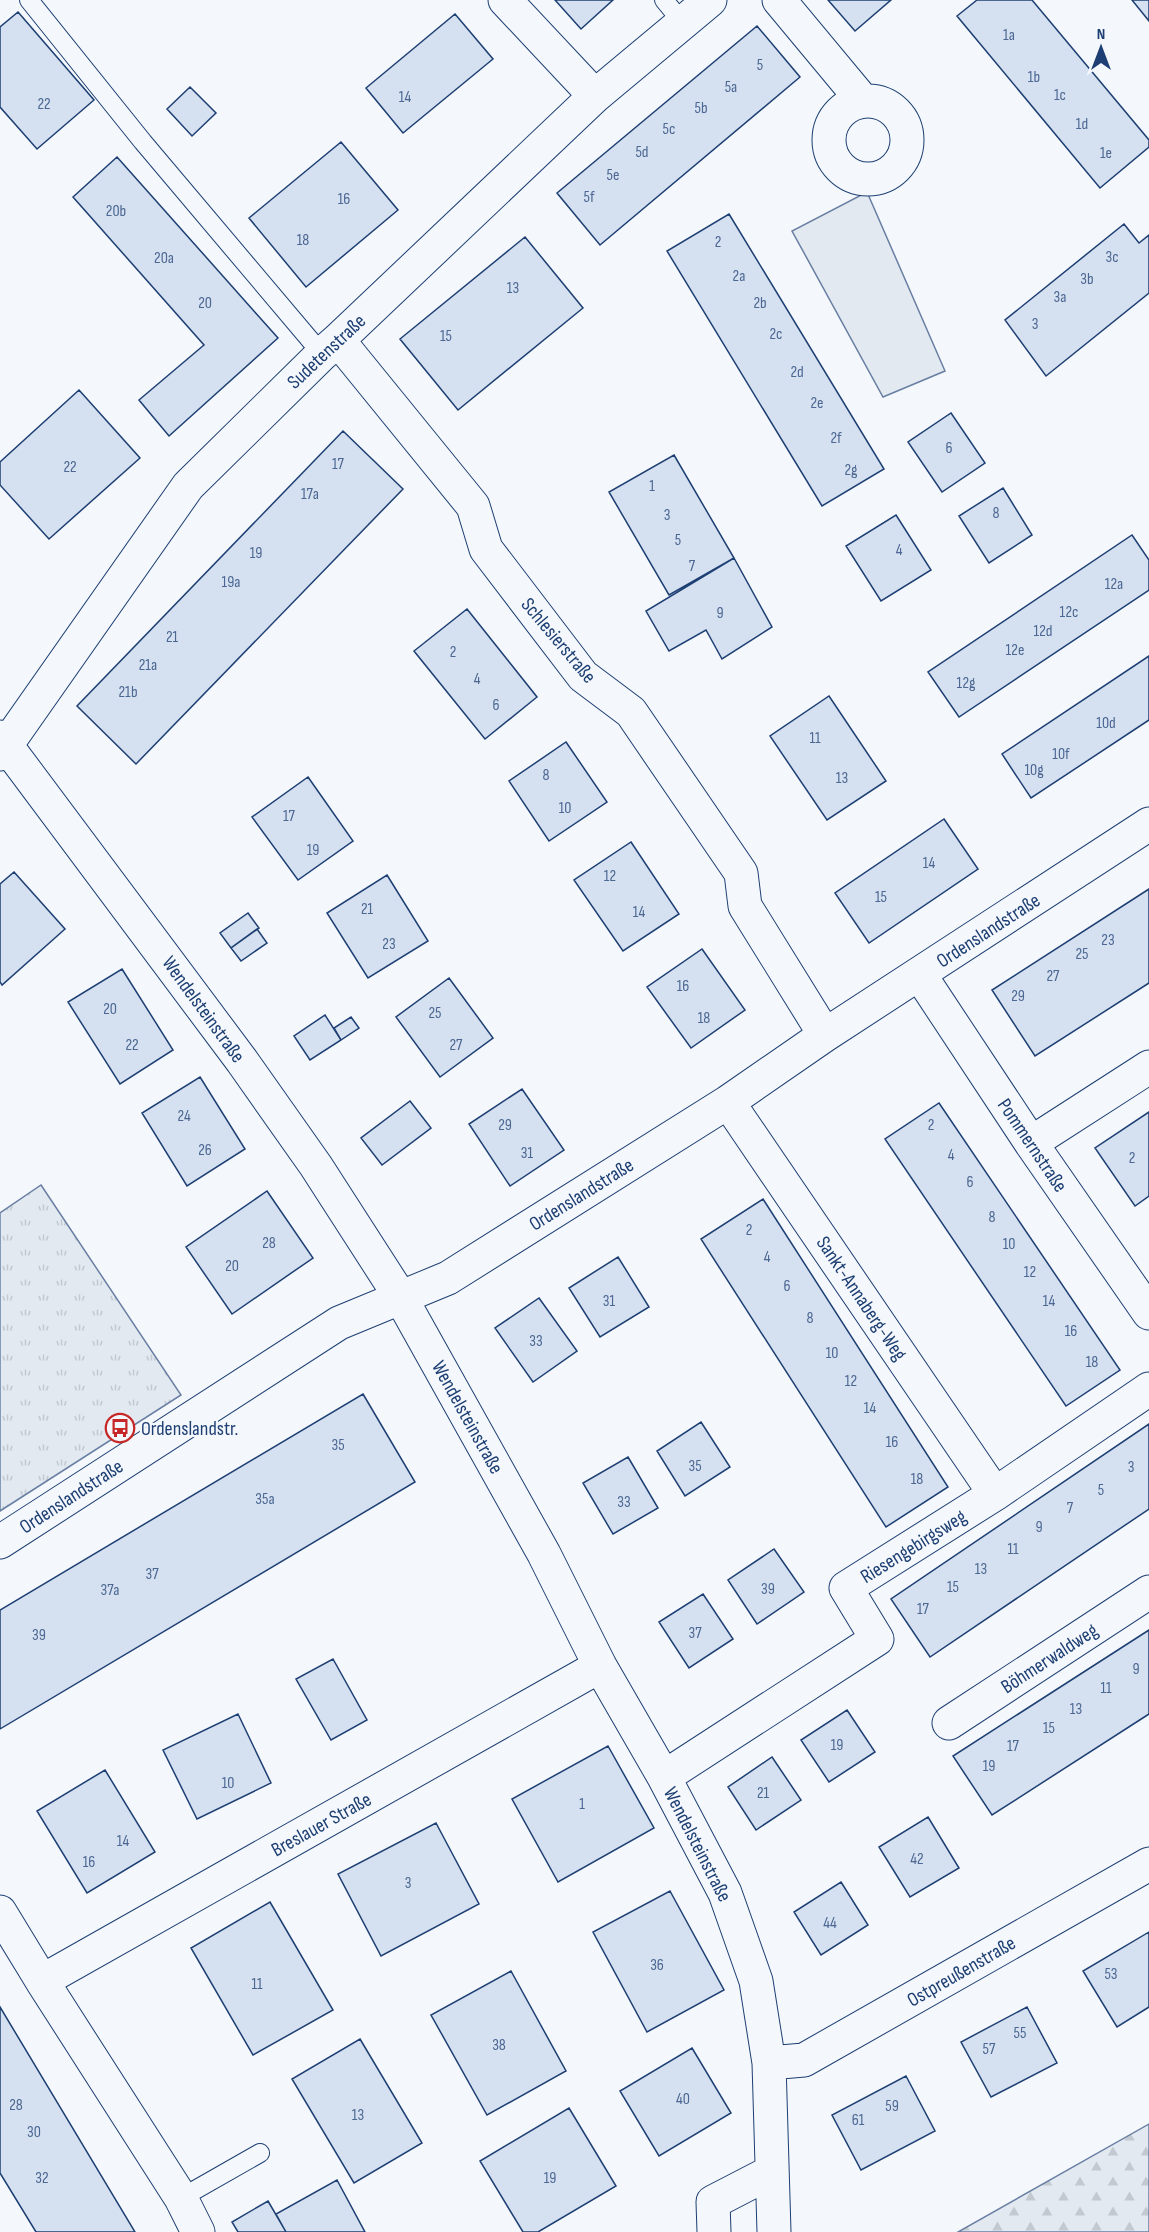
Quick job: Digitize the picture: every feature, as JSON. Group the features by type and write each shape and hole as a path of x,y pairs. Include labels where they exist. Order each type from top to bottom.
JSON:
{"street":[{"path":"505,0 595,96"},
{"name":"Sudetenstraße","path":"2,745 188,486 330,347 595,96 673,11 710,0"},
{"path":"779,0 863,101"},
{"name":"Schlesierstraße","path":"330,347 473,506 486,549 583,676 631,712 741,873 746,906 825,1035"},
{"name":"Wendelsteinstraße","path":"2,745 248,1069 333,1192 401,1298 544,1554 600,1666 664,1777 729,1904 756,1981 769,2063 774,2232"},
{"name":"Ordenslandstraße","path":"0,1542 339,1323 448,1278 728,1102 825,1035 1149,824"},
{"name":"Pommernstraße","path":"920,975 1031,1143 1149,1313"},
{"path":"1031,1143 1149,1067"},
{"name":"Sankt-Annaberg-Weg","path":"728,1102 996,1494"},
{"name":"Riesengebirgsweg","path":"664,1777 877,1639 846,1588 996,1494 1149,1389"},
{"name":"Böhmerwaldweg","path":"949,1724 1149,1592"},
{"name":"Breslauer Straße","path":"42,1981 600,1666"},
{"name":"Ostpreußenstraße","path":"769,2063 804,2060 1149,1864"},
{"path":"0,1912 181,2198 198,2232"},
{"path":"714,2232 713,2202 771,2172"}],"lane":[{"path":"29,0 143,142 330,347"},
{"path":"181,2198 260,2153"}],"green space":[{"path":"867,192 945,371 883,397 792,231"},
{"path":"41,1185 181,1395 0,1511 0,1213"},
{"path":"1149,2124 1149,2232 958,2232"}],"building":[{"path":"555,0 613,0 581,29"},
{"path":"828,0 891,0 855,31"},
{"path":"977,0 1032,0 1149,140 1149,147 1100,188 957,16"},
{"path":"1132,0 1149,0 1149,21"},
{"path":"18,12 94,100 37,149 0,107 0,27"},
{"path":"455,14 493,59 403,133 366,88"},
{"path":"757,26 800,77 600,245 557,193"},
{"path":"190,87 216,113 192,136 167,109"},
{"path":"341,142 398,210 306,287 249,218"},
{"path":"117,157 278,338 169,436 139,400 204,345 73,197"},
{"path":"729,214 884,469 822,506 667,251"},
{"path":"1124,224 1139,243 1149,235 1149,293 1046,376 1005,320"},
{"path":"525,237 583,308 458,410 400,339"},
{"path":"79,390 140,458 49,539 0,485 0,462"},
{"path":"951,413 985,463 942,492 908,442"},
{"path":"343,431 403,489 136,764 77,706"},
{"path":"674,455 734,558 669,595 609,492"},
{"path":"1003,488 1032,535 989,563 959,516"},
{"path":"896,515 931,570 881,601 846,546"},
{"path":"1132,535 1149,560 1149,590 959,717 928,672"},
{"path":"734,558 772,627 722,659 706,630 669,651 646,611"},
{"path":"467,609 537,697 485,739 414,651"},
{"path":"1149,656 1149,720 1031,798 1002,754"},
{"path":"829,696 886,781 827,820 770,736"},
{"path":"566,742 607,802 549,841 509,781"},
{"path":"308,777 353,841 298,880 252,817"},
{"path":"944,819 978,869 869,943 835,893"},
{"path":"631,842 679,914 623,951 574,880"},
{"path":"14,872 65,929 2,985 0,982 0,884"},
{"path":"387,875 428,941 368,978 327,913"},
{"path":"1149,889 1149,983 1035,1056 992,990"},
{"path":"248,913 259,928 231,948 220,933"},
{"path":"257,929 267,943 241,961 231,948"},
{"path":"702,949 745,1010 691,1048 647,987"},
{"path":"122,969 173,1050 120,1084 68,1002"},
{"path":"449,978 493,1038 440,1077 396,1017"},
{"path":"325,1015 341,1040 310,1060 294,1036"},
{"path":"351,1017 359,1028 341,1040 334,1028"},
{"path":"200,1077 245,1149 187,1186 142,1113"},
{"path":"522,1089 564,1150 510,1186 469,1124"},
{"path":"410,1101 431,1128 382,1165 361,1138"},
{"path":"939,1103 1120,1370 1066,1406 885,1139"},
{"path":"1149,1112 1149,1196 1135,1206 1095,1148"},
{"path":"267,1191 313,1258 232,1314 186,1247"},
{"path":"763,1199 948,1487 886,1527 701,1239"},
{"path":"618,1257 649,1307 600,1337 569,1288"},
{"path":"539,1298 577,1351 533,1382 495,1328"},
{"path":"363,1394 415,1482 0,1729 0,1610"},
{"path":"701,1422 730,1467 685,1496 657,1451"},
{"path":"1149,1424 1149,1509 930,1657 891,1599"},
{"path":"628,1457 658,1508 613,1534 583,1483"},
{"path":"774,1549 804,1592 757,1624 728,1580"},
{"path":"703,1594 733,1639 689,1668 659,1622"},
{"path":"1149,1630 1149,1714 992,1815 953,1756"},
{"path":"333,1659 367,1720 331,1740 296,1679"},
{"path":"847,1710 875,1752 829,1782 801,1740"},
{"path":"238,1714 271,1783 197,1819 163,1750"},
{"path":"608,1746 654,1828 558,1882 512,1799"},
{"path":"772,1757 801,1800 756,1830 728,1787"},
{"path":"105,1770 155,1852 87,1893 37,1811"},
{"path":"928,1817 959,1868 910,1897 879,1847"},
{"path":"436,1823 479,1904 381,1956 338,1874"},
{"path":"841,1882 868,1925 821,1955 794,1912"},
{"path":"670,1891 724,1990 647,2032 593,1932"},
{"path":"270,1902 333,2010 253,2055 191,1948"},
{"path":"1149,1932 1149,2007 1117,2027 1083,1971"},
{"path":"511,1971 566,2071 487,2115 431,2015"},
{"path":"0,2007 135,2232 36,2232 0,2173"},
{"path":"1027,2007 1057,2063 991,2097 961,2042"},
{"path":"360,2039 422,2143 354,2183 292,2079"},
{"path":"692,2048 731,2113 659,2156 620,2091"},
{"path":"906,2076 935,2131 861,2170 832,2115"},
{"path":"569,2108 616,2186 538,2232 523,2232 480,2161"},
{"path":"337,2180 365,2232 286,2232 276,2214"},
{"path":"268,2201 286,2232 238,2232 232,2222"}],"place":[{"name":"Ordenslandstr.","path":"120,1428"}]}
